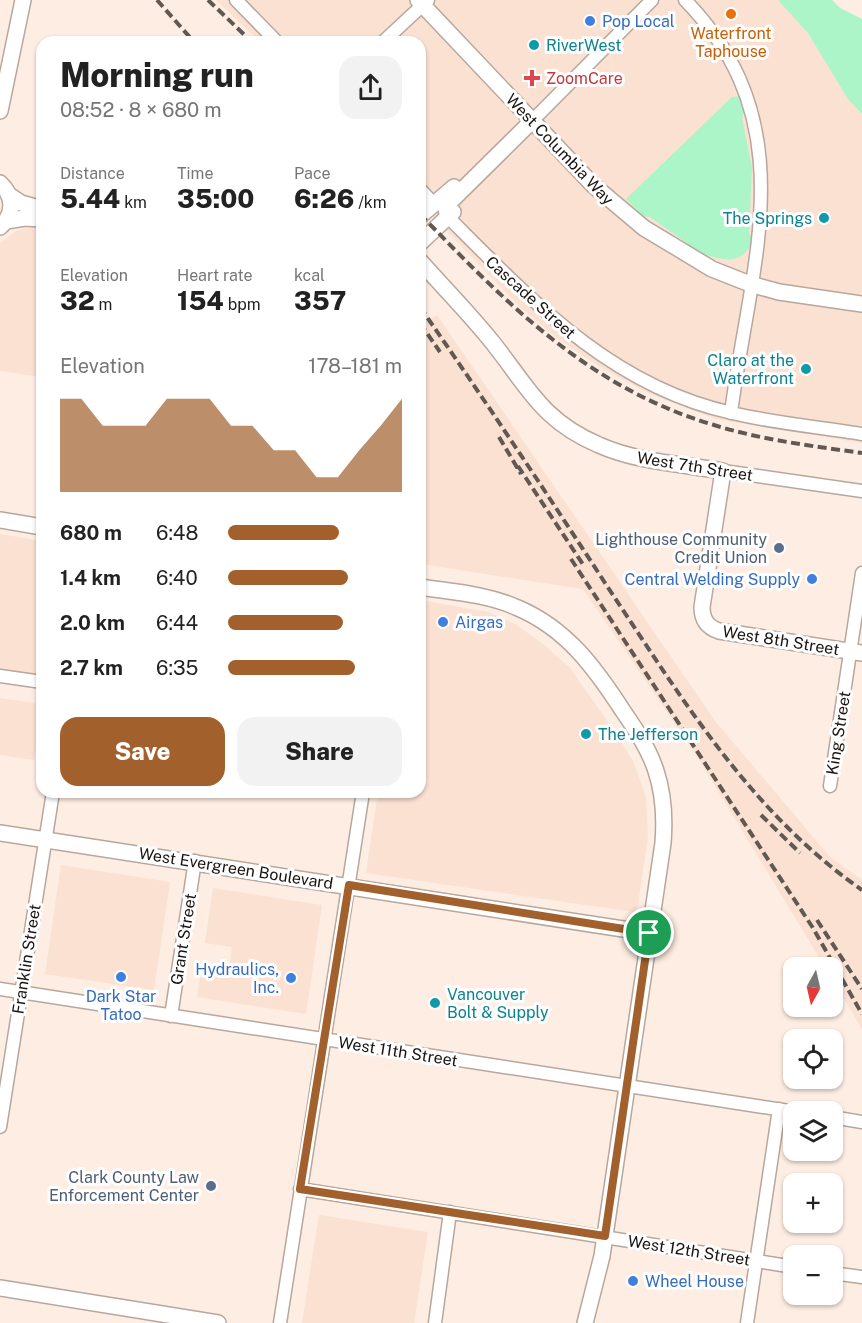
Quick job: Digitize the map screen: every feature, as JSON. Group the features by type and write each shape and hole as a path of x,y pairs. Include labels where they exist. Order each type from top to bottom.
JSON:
{"street":[{"path":"0,111 22,0"},
{"path":"236,0 271,36"},
{"path":"426,238 463,201 469,184 652,0"},
{"path":"685,0 726,51 740,78 755,119 761,155 763,186 761,219 731,413"},
{"path":"389,36 423,2"},
{"name":"West Columbia Way","path":"423,2 599,191 644,228 703,264 750,284 779,292 862,304"},
{"path":"426,211 450,188 469,184"},
{"path":"5,189 21,203 36,207"},
{"path":"3,224 11,210 5,189"},
{"path":"426,195 434,204"},
{"path":"3,224 18,218 36,219"},
{"name":"Cascade Street","path":"448,218 528,298 592,349 660,388 731,413 862,434"},
{"name":"West 7th Street","path":"426,268 491,341 541,407 572,432 610,450 639,458 862,491"},
{"name":"West 8th Street","path":"723,471 702,607 704,620 708,626 719,631 856,652"},
{"path":"0,520 36,526"},
{"name":"King Street","path":"830,786 856,652 862,573"},
{"path":"426,588 493,599 520,609 555,628 585,656 598,673 644,744 660,788 664,834 605,1236 585,1323"},
{"path":"0,676 36,681"},
{"name":"Franklin Street","path":"0,1127 52,798"},
{"path":"280,1323 362,798"},
{"name":"West Evergreen Boulevard","path":"0,833 195,861 649,933"},
{"name":"Grant Street","path":"171,1016 195,861"},
{"name":"West 11th Street","path":"0,989 783,1110"},
{"path":"747,1323 779,1109"},
{"path":"843,1119 862,1122"},
{"name":"West 12th Street","path":"300,1189 783,1265"},
{"path":"435,1323 450,1212"},
{"path":"843,1274 862,1277"},
{"path":"0,1288 218,1323"}],"shaded area":[{"path":"216,0 832,0 840,8 862,19 862,443 716,419 650,394 602,368 558,339 519,306 426,209 426,36 254,36"},
{"path":"36,227 36,376 0,371 0,243 16,231"},
{"path":"437,315 715,721 830,857 862,880 862,1029 843,997 843,957 819,957 695,753 583,589 426,565 426,321"},
{"path":"0,534 36,540 36,678 0,673"},
{"path":"426,601 488,612 515,624 543,644 570,668 633,761 646,797 648,836 638,905 634,912 366,873 377,798 426,798"},
{"path":"0,698 36,703 34,760 0,755"},
{"path":"61,865 170,882 154,990 45,974"},
{"path":"213,888 322,905 306,1014 197,997 202,964 229,968 232,947 205,943"},
{"path":"319,1215 428,1232 414,1323 302,1323"}],"green space":[{"path":"778,0 832,0 840,8 862,19 862,114 848,99 808,33"},
{"path":"739,96 744,111 742,118 752,168 749,232 752,240 748,250 742,256 727,259 691,250 687,243 650,217 643,216 626,199 732,97"}],"railway":[{"path":"157,0 189,36"},
{"path":"208,0 246,36"},
{"path":"426,220 485,280 553,340 589,366 628,389 669,409 750,435 862,453"},
{"path":"426,316 662,669 720,750 785,825 822,859 862,890"},
{"path":"426,332 440,352"},
{"path":"499,437 521,474"},
{"path":"518,466 584,566"},
{"path":"571,559 813,928 862,1014"},
{"path":"761,815 800,853"},
{"path":"817,920 862,989"}],"place":[{"name":"Waterfront Taphouse","path":"731,14"},
{"name":"Pop Local","path":"590,21"},
{"name":"RiverWest","path":"534,45"},
{"name":"ZoomCare","path":"532,78"},
{"name":"The Springs","path":"824,218"},
{"name":"Claro at the Waterfront","path":"806,369"},
{"name":"Lighthouse Community Credit Union","path":"779,548"},
{"name":"Central Welding Supply","path":"812,579"},
{"name":"Airgas","path":"443,622"},
{"name":"The Jefferson","path":"586,734"},
{"name":"Dark Star Tatoo","path":"121,977"},
{"name":"Hydraulics, Inc.","path":"291,978"},
{"name":"Vancouver Bolt & Supply","path":"435,1003"},
{"name":"Clark County Law Enforcement Center","path":"211,1186"},
{"name":"Wheel House","path":"633,1281"}],"route":[{"path":"349,885 649,933 605,1236 300,1189 349,885"}]}
